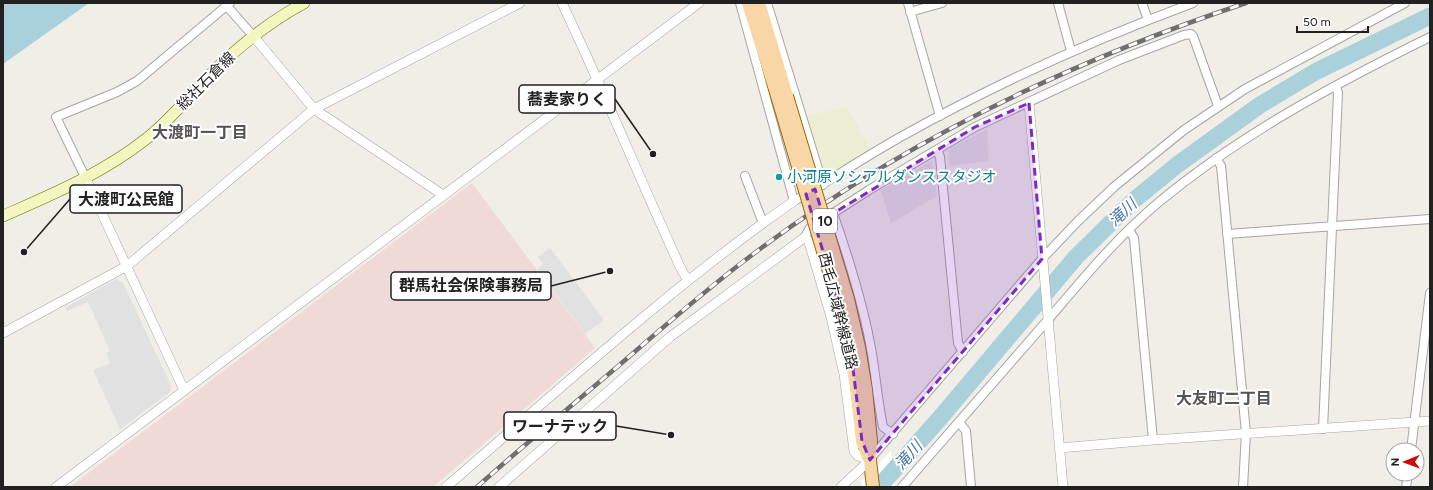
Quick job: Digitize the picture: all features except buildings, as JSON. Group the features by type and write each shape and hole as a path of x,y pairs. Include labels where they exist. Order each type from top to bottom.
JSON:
{"main road":[{"name":"総社石倉線","path":"3,216 86,179 146,139 220,66 254,37 304,3"},
{"name":"西毛広域幹線道路","path":"748,3 782,98 848,299 854,348 868,410 871,441 870,465 873,487"},
{"name":"西毛広域幹線道路","path":"759,3 782,98"}],"street":[{"path":"3,333 126,266 314,109 520,3"},
{"path":"562,3 598,79 634,168 682,271 688,280"},
{"path":"56,487 699,3"},
{"path":"740,3 794,201"},
{"path":"767,3 823,185"},
{"path":"908,3 940,116"},
{"path":"910,12 942,3"},
{"path":"1058,3 1071,51"},
{"path":"1142,3 1148,20"},
{"path":"446,487 688,280 763,222 794,201 823,185 892,141 940,116 1071,51 1193,3"},
{"path":"841,487 870,465 893,434 1042,259 1078,221 1115,186 1169,141 1218,106 1269,75 1405,3"},
{"path":"184,390 56,117 117,92 137,81 228,4 314,109 443,195"},
{"path":"499,487 670,337 805,236 810,228 976,127 1119,60 1187,34 1194,36 1218,106"},
{"path":"902,487 1090,268 1159,202 1216,158 1271,122 1430,37"},
{"path":"1323,429 1338,93 1336,86"},
{"path":"1029,103 1063,487"},
{"path":"937,150 940,157 958,343 963,352"},
{"path":"1216,158 1221,166 1246,433 1243,487"},
{"path":"745,176 763,222"},
{"path":"833,213 855,283 872,354 883,427 893,434"},
{"path":"1227,234 1332,225 1430,219"},
{"path":"1129,230 1134,238 1153,440"},
{"path":"805,236 809,242 844,374 854,451 870,465"},
{"path":"1412,442 1430,293"},
{"path":"1059,448 1246,433 1430,421"},
{"path":"959,422 966,431 971,487"}],"highlighted area":[{"path":"1029,103 1042,259 870,460 862,441 853,369 837,299 806,194 815,189 824,219 975,127"}],"shaded area":[{"path":"987,129 989,161 950,166 948,153 952,147"},
{"path":"932,161 937,196 891,223 881,190"},
{"path":"472,183 595,348 433,487 70,487"},
{"path":"550,248 604,320 585,334 537,269 543,264 538,257"},
{"path":"116,279 123,283 171,385 170,392 120,429 93,370 110,363 106,353 110,351 88,302 67,311 65,308"}],"green space":[{"path":"847,107 871,149 828,177 823,176 805,116"}],"water":[{"path":"3,3 89,3 3,64"}],"pier":[{"path":"891,451 895,487 862,487 861,481"}],"waterway":[{"name":"滝川","path":"879,487 940,418 1076,257 1133,201 1177,165 1260,105 1315,72 1430,16"}],"railway":[{"path":"477,487 715,284 805,217 864,178 924,143 986,110 1050,80 1114,52 1180,26 1246,3"}],"place":[{"name":"蕎麦家りく","path":"653,154"},
{"name":"小河原ソシアルダンススタジオ","path":"779,177"},
{"name":"大渡町公民館","path":"24,252"},
{"name":"群馬社会保険事務局","path":"610,271"},
{"name":"ワーナテック","path":"671,435"}],"district":[{"name":"大渡町一丁目","path":"200,132"},
{"name":"大友町二丁目","path":"1224,398"}]}
